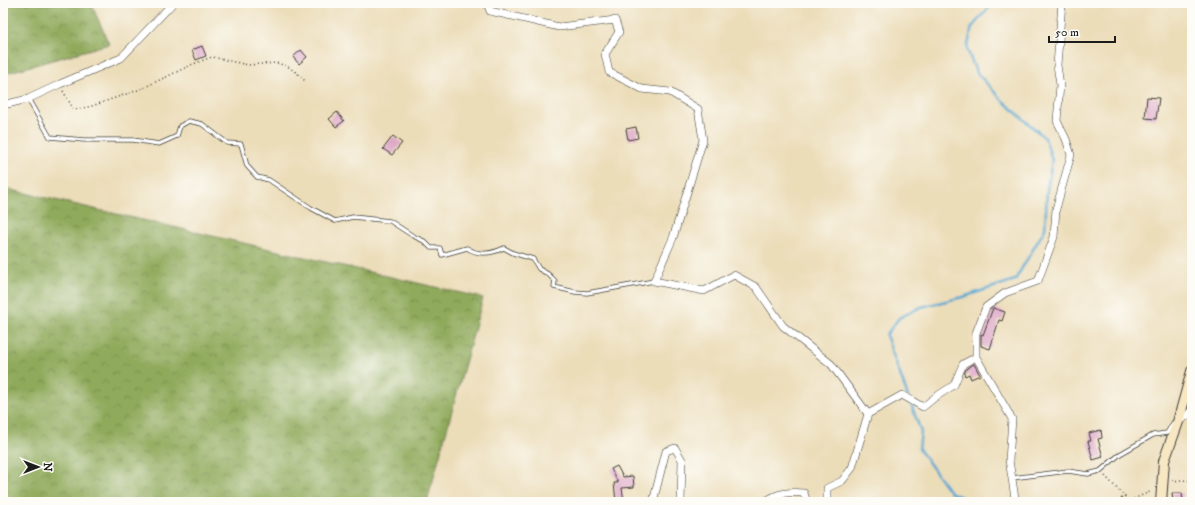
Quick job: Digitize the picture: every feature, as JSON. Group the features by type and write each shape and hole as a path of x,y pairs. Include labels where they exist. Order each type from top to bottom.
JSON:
{"main road":[{"path":"1161,502 1164,461 1178,422 1192,371"}],"street":[{"path":"3,105 28,99 121,58 173,3"},
{"path":"487,3 490,11 559,27 616,20 619,32 605,54 609,72 642,89 670,92 698,109 703,140 673,238 654,281 704,291 734,275 756,287 783,326 831,364 868,414"},
{"path":"1018,502 1015,498 1010,460 1012,419 976,357 976,333 986,307 1005,293 1038,281 1054,237 1056,209 1071,155 1066,139 1057,121 1060,86 1057,65 1062,3"},
{"path":"827,502 827,488 842,481 852,468 868,414 902,395 923,407 954,385 963,364 976,357"},
{"path":"1178,422 1188,415 1192,409"},
{"path":"653,502 666,451 675,448 682,460 681,502"},
{"path":"765,502 770,498 788,492 804,493 807,502"}],"lane":[{"path":"28,99 50,137 84,140 132,140 159,144 177,136 180,126 189,121 202,124 227,143 241,144 246,166 257,177 269,180 311,208 335,221 353,217 390,221 413,236 424,241 431,248 440,248 442,255 467,248 474,253 493,253 504,248 513,253 534,258 539,269 548,274 555,281 554,287 575,292 587,293 654,281"},
{"path":"1012,478 1068,471 1088,474 1100,471 1120,454 1153,435 1167,433 1174,422 1178,422"}],"path":[{"path":"60,84 74,110 92,106 141,89 192,64 212,57 248,66 276,63 287,66 305,81"},
{"path":"1100,471 1129,502 1152,491 1162,482 1182,480 1192,481"},
{"path":"1119,502 1123,496"}],"green space":[{"path":"3,3 91,3 109,44 3,74"},
{"path":"3,188 483,298 427,502 3,502"}],"building":[{"path":"202,46 206,56 196,60 192,50"},
{"path":"301,50 307,57 299,64 293,57"},
{"path":"1147,97 1159,98 1156,119 1145,118"},
{"path":"337,112 344,121 336,127 329,119"},
{"path":"636,127 638,138 628,140 626,129"},
{"path":"393,136 402,143 392,155 383,149"},
{"path":"993,308 1005,312 1002,321 999,320 990,349 981,346 981,334 983,335"},
{"path":"974,364 980,375 971,379 969,374 965,376 964,373 967,368"},
{"path":"1101,430 1102,438 1098,439 1103,457 1093,460 1088,441 1091,441 1089,433"},
{"path":"617,466 623,477 633,476 634,487 622,488 624,501 620,502 616,502 614,483 618,483 611,469"},
{"path":"1172,493 1182,493 1183,502 1173,502"}],"waterway":[{"path":"908,397 886,335 899,318 921,307 963,297 1015,280 1045,229 1047,190 1052,160 1045,138 1002,100 976,72 967,49 972,27 993,3"},
{"path":"910,401 921,432 919,449 950,492 972,502"}]}
